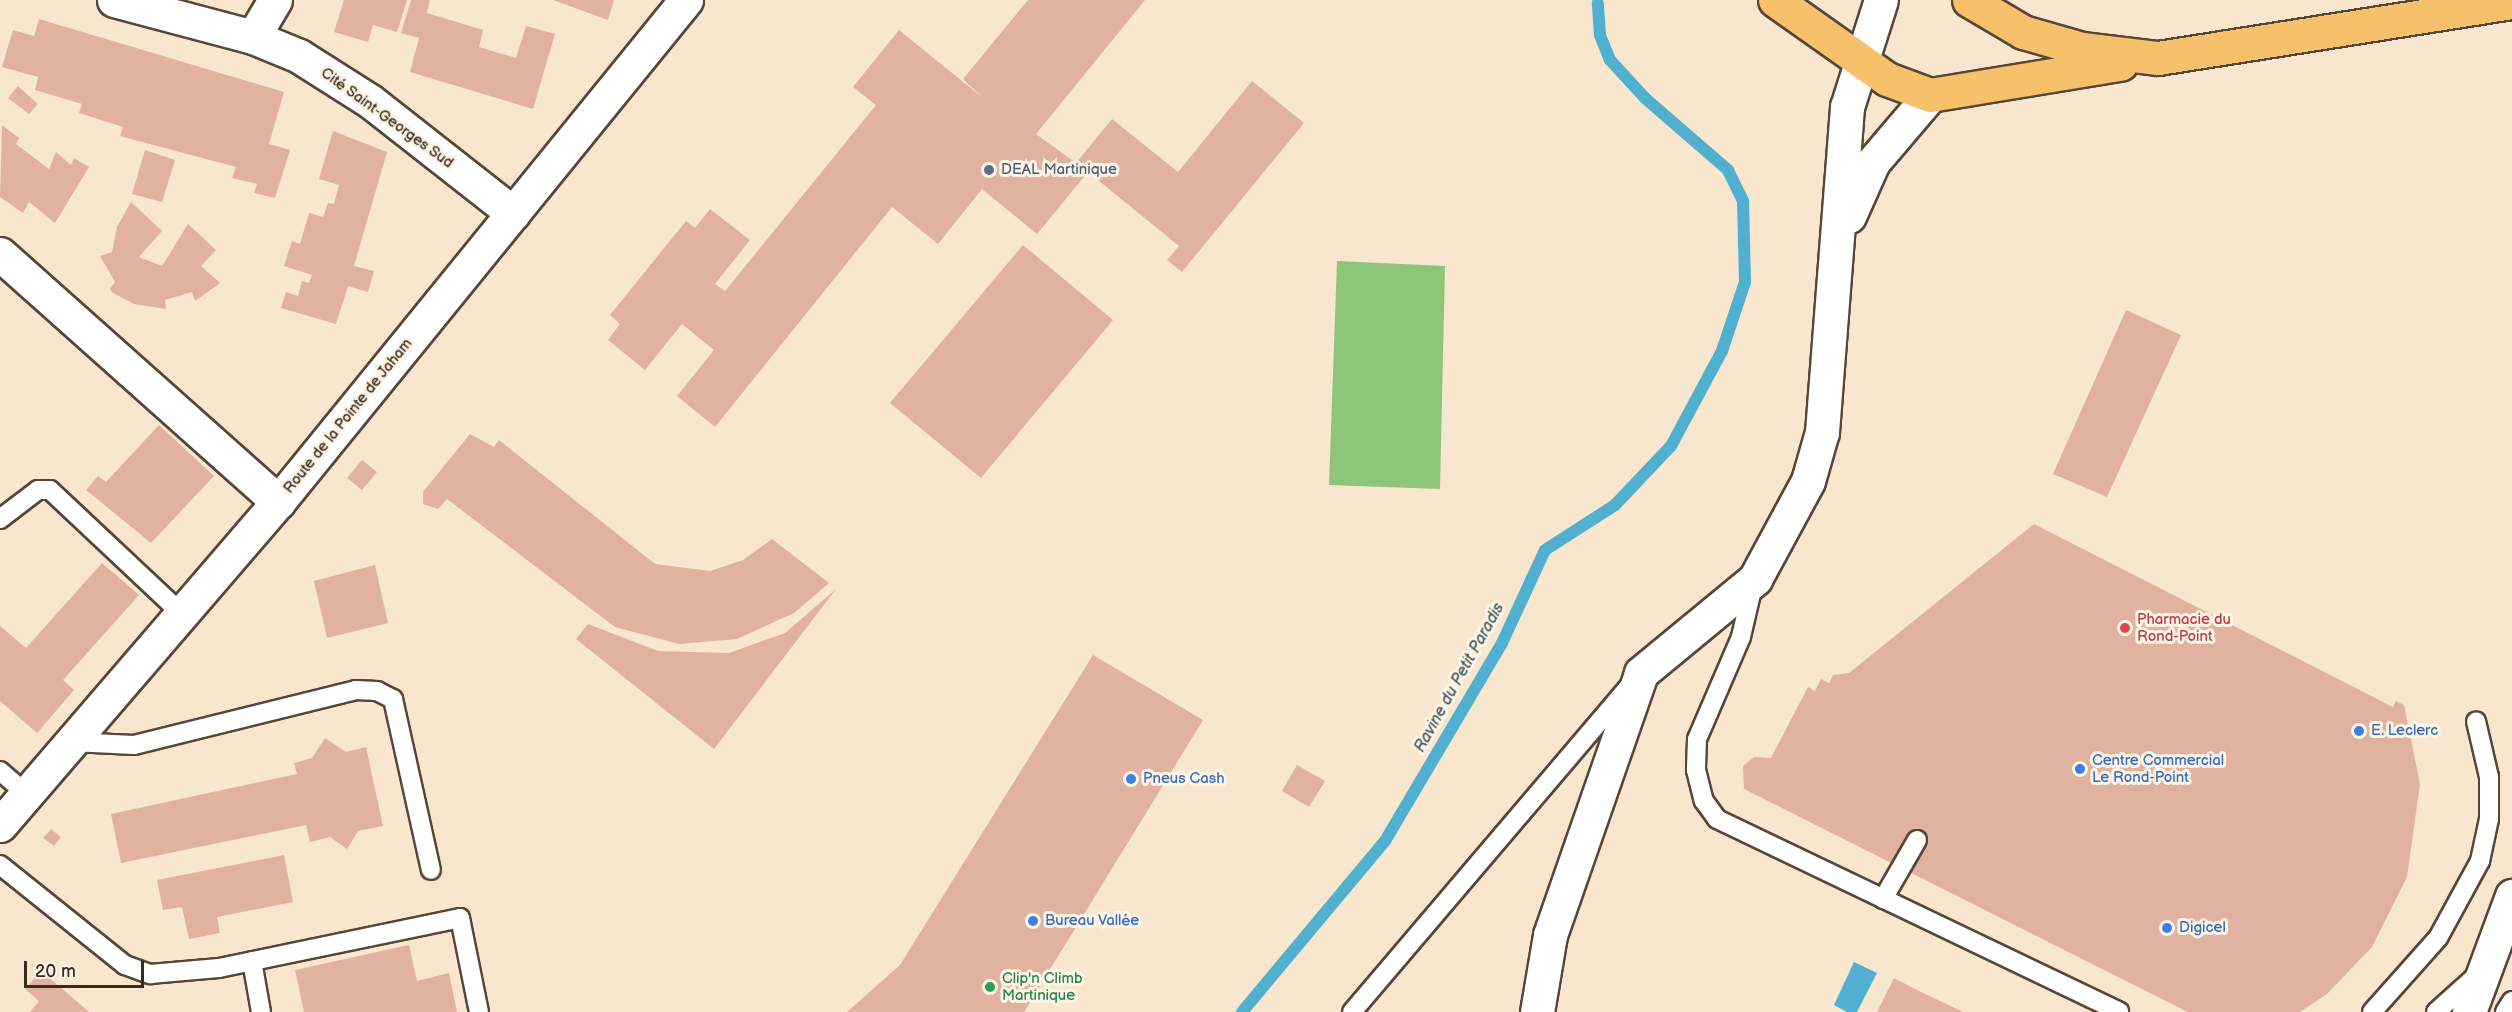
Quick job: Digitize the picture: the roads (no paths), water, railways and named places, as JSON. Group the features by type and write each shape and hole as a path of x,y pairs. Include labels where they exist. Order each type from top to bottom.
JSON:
{"highway":[{"path":"1775,0 1864,64 1903,87 1930,95 2512,2"},
{"path":"1969,0 2023,32 2082,49 2158,58"}],"street":[{"name":"Cité Saint-Georges Sud","path":"114,0 253,37 331,74 513,213"},
{"path":"253,37 275,0"},
{"name":"Route de la Pointe de Jaham","path":"0,825 278,502 686,0"},
{"path":"1538,1012 1550,935 1641,673 1755,579 1808,481 1822,432 1839,237 1847,107 1864,64 1881,0"},
{"path":"1839,237 1873,162 1930,95"},
{"path":"0,254 278,502"},
{"path":"2469,1012 2481,971 2512,896"}],"lane":[{"path":"0,519 38,490 50,490 182,614"},
{"path":"1755,579 1741,637 1696,739 1696,770 1704,801 1717,819 2119,1012"},
{"path":"1352,1012 1641,673"},
{"path":"72,742 134,745 356,690 377,691 393,699 431,870"},
{"path":"2372,1012 2438,938 2480,861 2488,825 2489,777 2476,721"},
{"path":"0,771 26,794"},
{"path":"1883,899 1917,840"},
{"path":"0,865 125,965 142,971 252,961 460,918 479,1012"},
{"path":"252,961 261,1012"},
{"path":"2436,1012 2481,971"},
{"path":"2505,1012 2512,1001"}],"water":[{"path":"1854,962 1877,973 1857,1012 1847,1012 1834,1005"}],"waterway":[{"name":"Ravine du Petit Paradis","path":"1242,1012 1385,841 1502,643 1545,550 1615,505 1671,446 1722,351 1745,282 1743,201 1728,170 1645,98 1610,60 1600,35 1598,3"}],"place":[{"name":"DEAL Martinique","path":"989,170"},
{"name":"Pharmacie du Rond-Point","path":"2125,628"},
{"name":"E. Leclerc","path":"2359,731"},
{"name":"Centre Commercial Le Rond-Point","path":"2080,769"},
{"name":"Pneus Cash","path":"1131,779"},
{"name":"Bureau Vallée","path":"1033,921"},
{"name":"Digicel","path":"2167,928"},
{"name":"Clip'n Climb Martinique","path":"990,987"}]}
